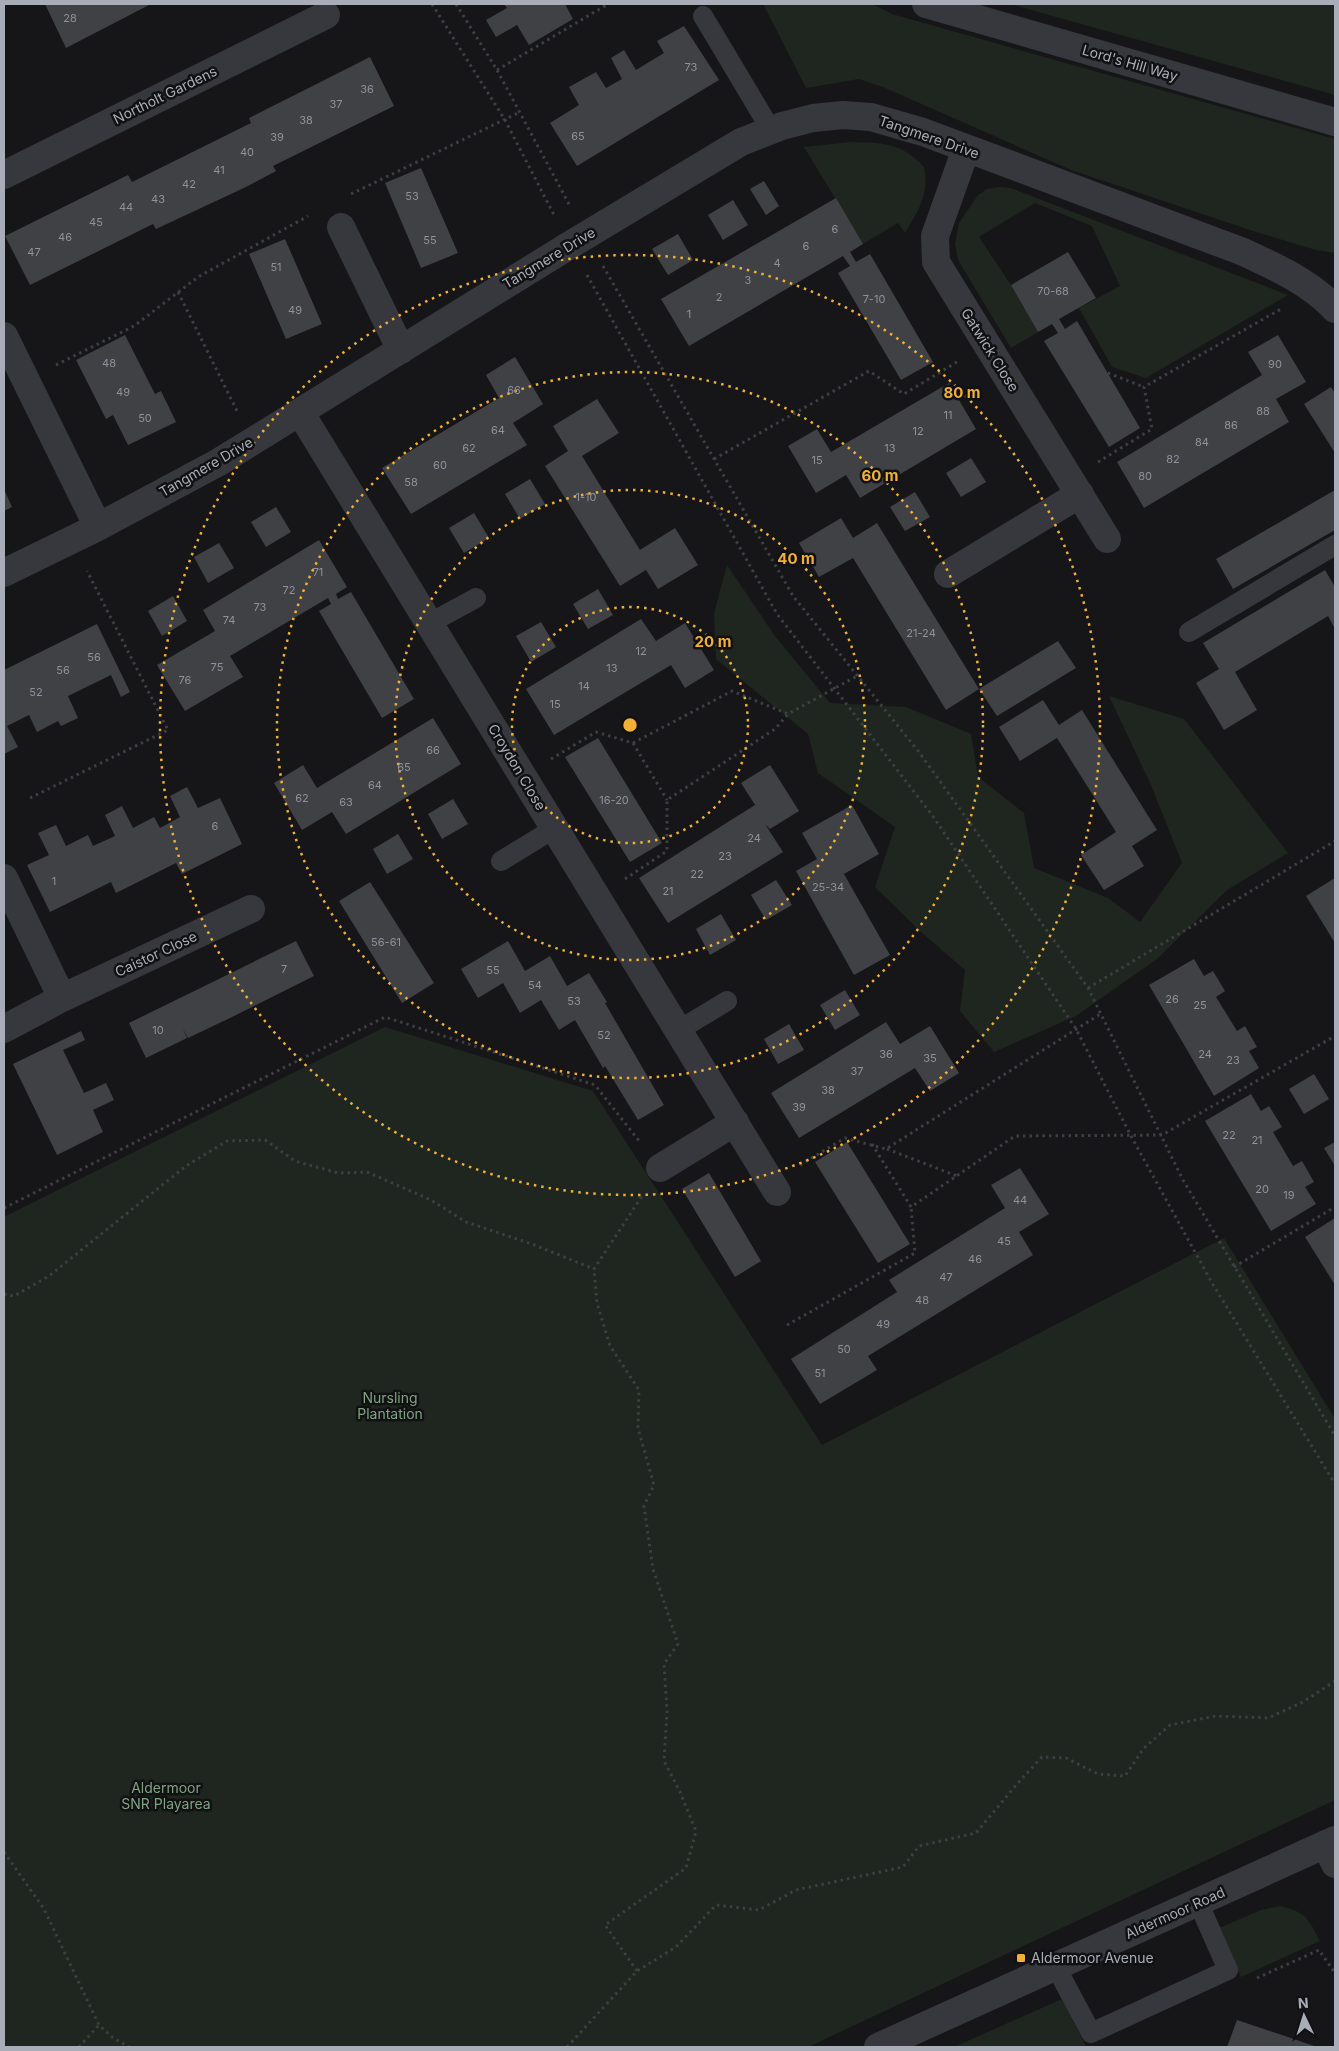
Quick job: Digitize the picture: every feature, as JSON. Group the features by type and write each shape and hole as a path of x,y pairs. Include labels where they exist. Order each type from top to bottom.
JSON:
{"street":[{"name":"Lord's Hill Way","path":"926,4 1335,122"},
{"name":"Northolt Gardens","path":"4,175 326,15"},
{"name":"Tangmere Drive","path":"4,573 98,527 219,462 578,240 741,142 771,130 813,118 843,115 872,117 923,132 1241,252 1272,266 1314,291 1335,309"},
{"name":"Gatwick Close","path":"966,149 935,236 936,262 1107,539"},
{"path":"341,226 401,350"},
{"path":"4,336 98,527"},
{"name":"Croydon Close","path":"300,412 774,1187"},
{"path":"948,574 1075,487"},
{"path":"4,878 62,998"},
{"name":"Caistor Close","path":"4,1029 62,998 250,909"},
{"path":"660,1168 735,1122"},
{"name":"Aldermoor Road","path":"878,2047 1198,1902 1332,1849"}],"lane":[{"path":"703,16 771,130"},
{"path":"1189,632 1335,545"},
{"path":"430,624 476,598"},
{"path":"502,861 555,828"},
{"path":"678,1030 727,1000"},
{"path":"1056,1967 1091,2033 1228,1970 1198,1902"}],"path":[{"path":"432,4 714,459 793,596 919,752 1088,988 1184,1180 1335,1436"},
{"path":"456,4 498,70 520,112 578,240 777,614 932,814 1076,1029 1131,1136 1212,1283 1335,1484"},
{"path":"498,70 608,4"},
{"path":"350,194 520,112"},
{"path":"25,380 134,326 198,277 316,211"},
{"path":"1144,387 1314,291"},
{"path":"178,292 252,441"},
{"path":"714,459 869,371 904,394 986,345"},
{"path":"1108,373 1144,387"},
{"path":"1075,487 1152,429 1144,387"},
{"path":"30,798 168,730 71,540"},
{"path":"666,800 775,729 788,714 857,676"},
{"path":"633,743 732,691 788,714"},
{"path":"523,776 596,732 633,743 666,800 667,851 597,898"},
{"path":"1088,988 1335,841"},
{"path":"886,1149 1102,1013"},
{"path":"4,1208 385,1017 595,1085 660,1168 594,1269 596,1303 610,1346 639,1390 638,1428 654,1485 644,1506 653,1569 678,1644 664,1664 667,1711 664,1761 680,1792 696,1831 686,1868 605,1925 637,1971"},
{"path":"911,1207 1015,1136 1162,1135 1335,1036"},
{"path":"774,1187 846,1138 872,1144 957,1176"},
{"path":"4,1294 14,1296 49,1276 186,1166 227,1141 265,1140 295,1161 338,1173 367,1172 431,1200 466,1222 532,1244 594,1269"},
{"path":"787,1325 915,1253 911,1207 872,1144"},
{"path":"1234,1267 1335,1207"},
{"path":"567,2047 637,1971 676,1947 716,1905 759,1910 796,1890 903,1867 919,1846 976,1833 1042,1757 1066,1758 1098,1774 1125,1776 1144,1748 1170,1725 1216,1716 1268,1718 1303,1702 1335,1681"},
{"path":"4,1852 44,1909 99,2025 112,2037 128,2047"},
{"path":"1319,1950 1335,1973"},
{"path":"79,2047 99,2025"}],"green space":[{"path":"763,4 872,4 892,14 1335,139 1335,253 1316,250 1256,232 1071,170 883,87 859,79 806,88"},
{"path":"1010,4 1335,4 1335,95"},
{"path":"850,142 881,144 899,148 916,159 924,167 925,186 922,202 905,233 898,223 863,244 804,147"},
{"path":"1011,188 1288,295 1146,378 1112,367 1079,308 1120,286 1092,226 1035,203 979,237 1011,285 1038,332 1011,348 958,260 955,244 959,223 978,195 987,189"},
{"path":"727,565 775,636 830,703 906,707 971,734 978,777 1024,813 1034,868 1108,898 1140,922 1182,863 1151,785 1109,696 1184,719 1288,853 1227,890 1157,959 1076,1016 994,1052 960,1011 965,970 920,931 875,887 895,827 818,773 808,734 716,659 714,613"},
{"name":"Nursling Plantation","path":"385,1027 593,1091 822,1445 1224,1238 1335,1419 1335,1800 808,2047 4,2047 4,1217"},
{"path":"1280,1906 1296,1911 1305,1917 1320,1941 1241,1977 1219,1928 1261,1910"},
{"path":"1062,1999 1086,2047 954,2047"}],"building":[{"path":"45,4 151,4 66,48"},
{"path":"504,4 565,4 573,19 529,45 517,25 496,37 486,20 507,8"},
{"path":"684,26 719,80 577,166 550,123 579,105 569,87 596,72 606,88 622,79 611,58 624,50 636,70 664,53 657,41"},
{"path":"370,57 394,106 273,166 276,171 246,187 156,229 153,224 30,285 5,236 128,175 132,182 251,123 249,118"},
{"path":"421,168 458,253 421,268 385,183"},
{"path":"764,181 779,206 766,215 750,189"},
{"path":"836,198 863,244 850,252 856,262 870,254 933,362 901,380 838,273 850,266 843,256 689,346 661,299"},
{"path":"733,200 748,225 723,240 708,215"},
{"path":"678,234 693,260 668,275 652,249"},
{"path":"285,239 322,324 286,339 249,254"},
{"path":"1068,252 1096,298 1059,319 1065,329 1077,321 1140,428 1109,447 1044,341 1058,333 1052,324 1038,332 1011,285"},
{"path":"125,335 155,394 161,391 176,422 128,445 113,415 106,419 76,360"},
{"path":"1278,335 1306,382 1276,399 1289,422 1144,508 1117,462 1262,375 1248,352"},
{"path":"515,357 543,404 513,423 527,445 411,514 382,468 499,398 486,375"},
{"path":"949,383 976,429 860,498 846,475 816,493 788,446 817,429 831,452"},
{"path":"1331,387 1335,393 1335,453 1304,404"},
{"path":"597,399 619,433 582,456 640,550 675,528 698,565 658,589 646,570 620,586 545,466 568,451 553,426"},
{"path":"971,458 986,482 961,497 946,473"},
{"path":"530,479 545,504 520,519 505,494"},
{"path":"4,489 12,507 4,511"},
{"path":"1335,490 1335,530 1233,589 1216,559"},
{"path":"915,492 930,517 905,531 890,507"},
{"path":"276,507 291,532 266,547 251,522"},
{"path":"474,513 489,538 464,553 449,528"},
{"path":"841,518 853,538 877,523 979,689 946,710 853,558 819,577 799,543"},
{"path":"319,540 347,587 336,594 338,599 351,592 414,699 382,718 319,611 331,604 328,598 230,656 243,677 185,711 157,665 215,631 203,610"},
{"path":"219,543 234,568 208,583 194,557"},
{"path":"1325,570 1335,587 1335,629 1328,616 1235,672 1257,710 1224,730 1196,683 1219,669 1203,643"},
{"path":"598,589 613,615 588,629 573,604"},
{"path":"173,596 187,621 162,636 148,611"},
{"path":"641,619 656,641 685,623 714,670 685,688 671,665 554,735 526,689"},
{"path":"541,622 556,647 531,662 516,636"},
{"path":"97,624 130,692 121,697 111,675 68,696 78,718 61,726 58,721 37,732 29,715 7,726 18,747 4,754 4,670"},
{"path":"1058,641 1076,668 997,716 979,689"},
{"path":"1043,700 1059,725 1082,710 1157,830 1132,846 1144,866 1104,890 1081,855 1116,832 1057,738 1020,761 999,727"},
{"path":"433,718 461,764 346,834 332,812 302,830 274,783 303,765 317,788"},
{"path":"598,738 662,843 630,862 565,757"},
{"path":"770,765 799,811 770,829 765,824 783,852 668,923 639,878 755,805 741,783"},
{"path":"187,787 198,808 220,798 242,844 182,874 176,863 116,893 111,882 50,912 27,865 49,855 38,833 56,825 66,846 88,835 93,846 115,836 105,815 122,806 133,828 154,817 160,828 180,817 170,796"},
{"path":"453,799 468,824 442,839 428,814"},
{"path":"852,805 879,854 844,874 890,955 854,975 796,871 817,859 802,833"},
{"path":"398,834 413,859 387,874 373,849"},
{"path":"1335,878 1335,943 1306,896"},
{"path":"776,880 792,905 766,920 751,895"},
{"path":"370,882 434,983 402,1003 339,901"},
{"path":"721,914 736,940 710,955 696,929"},
{"path":"296,941 314,976 188,1038 183,1029 187,1038 146,1058 129,1023"},
{"path":"508,941 525,971 550,956 567,986 589,973 664,1105 638,1120 605,1066 603,1068 575,1020 559,1030 541,1000 520,1013 503,983 478,998 461,969"},
{"path":"1194,959 1204,976 1213,971 1225,991 1216,997 1237,1031 1245,1026 1257,1047 1249,1051 1259,1068 1214,1096 1149,985"},
{"path":"845,990 860,1015 835,1030 820,1005"},
{"path":"886,1022 900,1044 930,1026 959,1073 930,1091 915,1068 799,1138 771,1093"},
{"path":"789,1024 804,1050 778,1064 764,1039"},
{"path":"81,1031 85,1040 63,1050 84,1093 106,1083 114,1100 93,1110 103,1132 57,1155 13,1064"},
{"path":"1314,1074 1329,1099 1304,1114 1289,1089"},
{"path":"1251,1094 1261,1111 1269,1106 1282,1127 1273,1132 1293,1166 1302,1161 1314,1182 1305,1187 1316,1204 1271,1231 1205,1121"},
{"path":"847,1142 910,1244 878,1263 815,1162"},
{"path":"1335,1142 1335,1166 1324,1148"},
{"path":"1020,1168 1049,1214 1019,1232 1033,1255 868,1356 877,1370 820,1404 791,1359 897,1292 889,1280 1005,1208 991,1185"},
{"path":"709,1173 761,1261 735,1277 682,1189"},
{"path":"1335,1218 1335,1285 1305,1237"},
{"path":"1237,2020 1282,2035 1317,2047 1227,2047"}],"place":[{"name":"Aldermoor Avenue","path":"1021,1958"}],"park label":[{"name":"Aldermoor SNR Playarea","path":"166,1796"}]}
